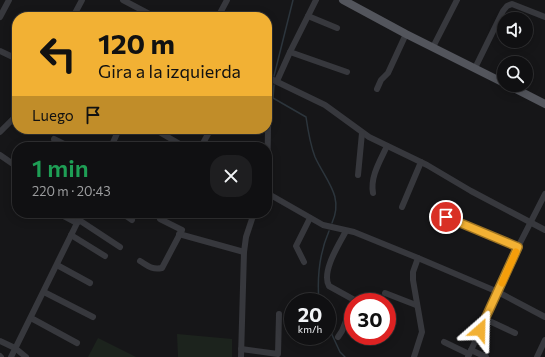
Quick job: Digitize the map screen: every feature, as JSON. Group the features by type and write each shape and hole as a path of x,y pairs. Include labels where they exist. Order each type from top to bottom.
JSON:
{"main road":[{"path":"347,1 406,34 497,79"},
{"path":"522,92 545,104"}],"street":[{"path":"0,17 9,0"},
{"path":"76,12 82,0"},
{"path":"123,0 141,12"},
{"path":"221,12 227,0"},
{"path":"277,81 316,0"},
{"path":"433,47 457,0"},
{"path":"475,68 502,11 507,6 512,4 545,17"},
{"path":"308,16 338,28"},
{"path":"377,89 381,80 388,73 406,34"},
{"path":"0,51 12,57"},
{"path":"290,52 347,72"},
{"path":"272,79 325,105 362,133 421,162 471,192 545,230"},
{"path":"0,132 12,120"},
{"path":"358,175 362,133"},
{"path":"164,134 177,142"},
{"path":"204,142 208,134"},
{"path":"54,139 60,142"},
{"path":"373,193 372,182 387,146"},
{"path":"0,155 12,163"},
{"path":"402,207 421,162"},
{"path":"469,354 518,247 545,194"},
{"path":"272,196 323,225 354,232 498,292 544,314"},
{"path":"446,217 518,247"},
{"path":"70,218 78,221 120,247"},
{"path":"11,357 80,218"},
{"path":"241,357 244,252 246,237 252,218"},
{"path":"304,262 296,246 310,218"},
{"path":"140,261 156,270 162,268 182,230 160,219"},
{"path":"344,296 329,286 327,283 329,265 346,231"},
{"path":"180,234 244,252"},
{"path":"71,235 105,256"},
{"path":"414,357 422,332 416,305 413,280 413,272 418,258"},
{"path":"57,265 90,283"},
{"path":"44,292 93,317"},
{"path":"396,298 416,305"},
{"path":"241,349 278,354 279,314"},
{"path":"31,318 77,343"},
{"path":"485,319 515,333"},
{"path":"338,337 344,326"},
{"path":"537,357 545,340"},
{"path":"0,341 15,348 26,357"},
{"path":"444,342 469,354 486,357"}],"shaded area":[{"path":"177,334 232,339 232,357 178,357"},
{"path":"98,338 136,357 88,357"}],"waterway":[{"path":"274,76 293,0"},
{"path":"274,85 273,98 306,117 310,142 315,157 335,197 336,205 332,223"},
{"path":"318,293 321,257 329,231"},
{"path":"336,343 340,352 345,357"}],"slow traffic":[{"path":"502,283 516,252"}],"route":[{"path":"446,217 518,247 480,330"}]}
